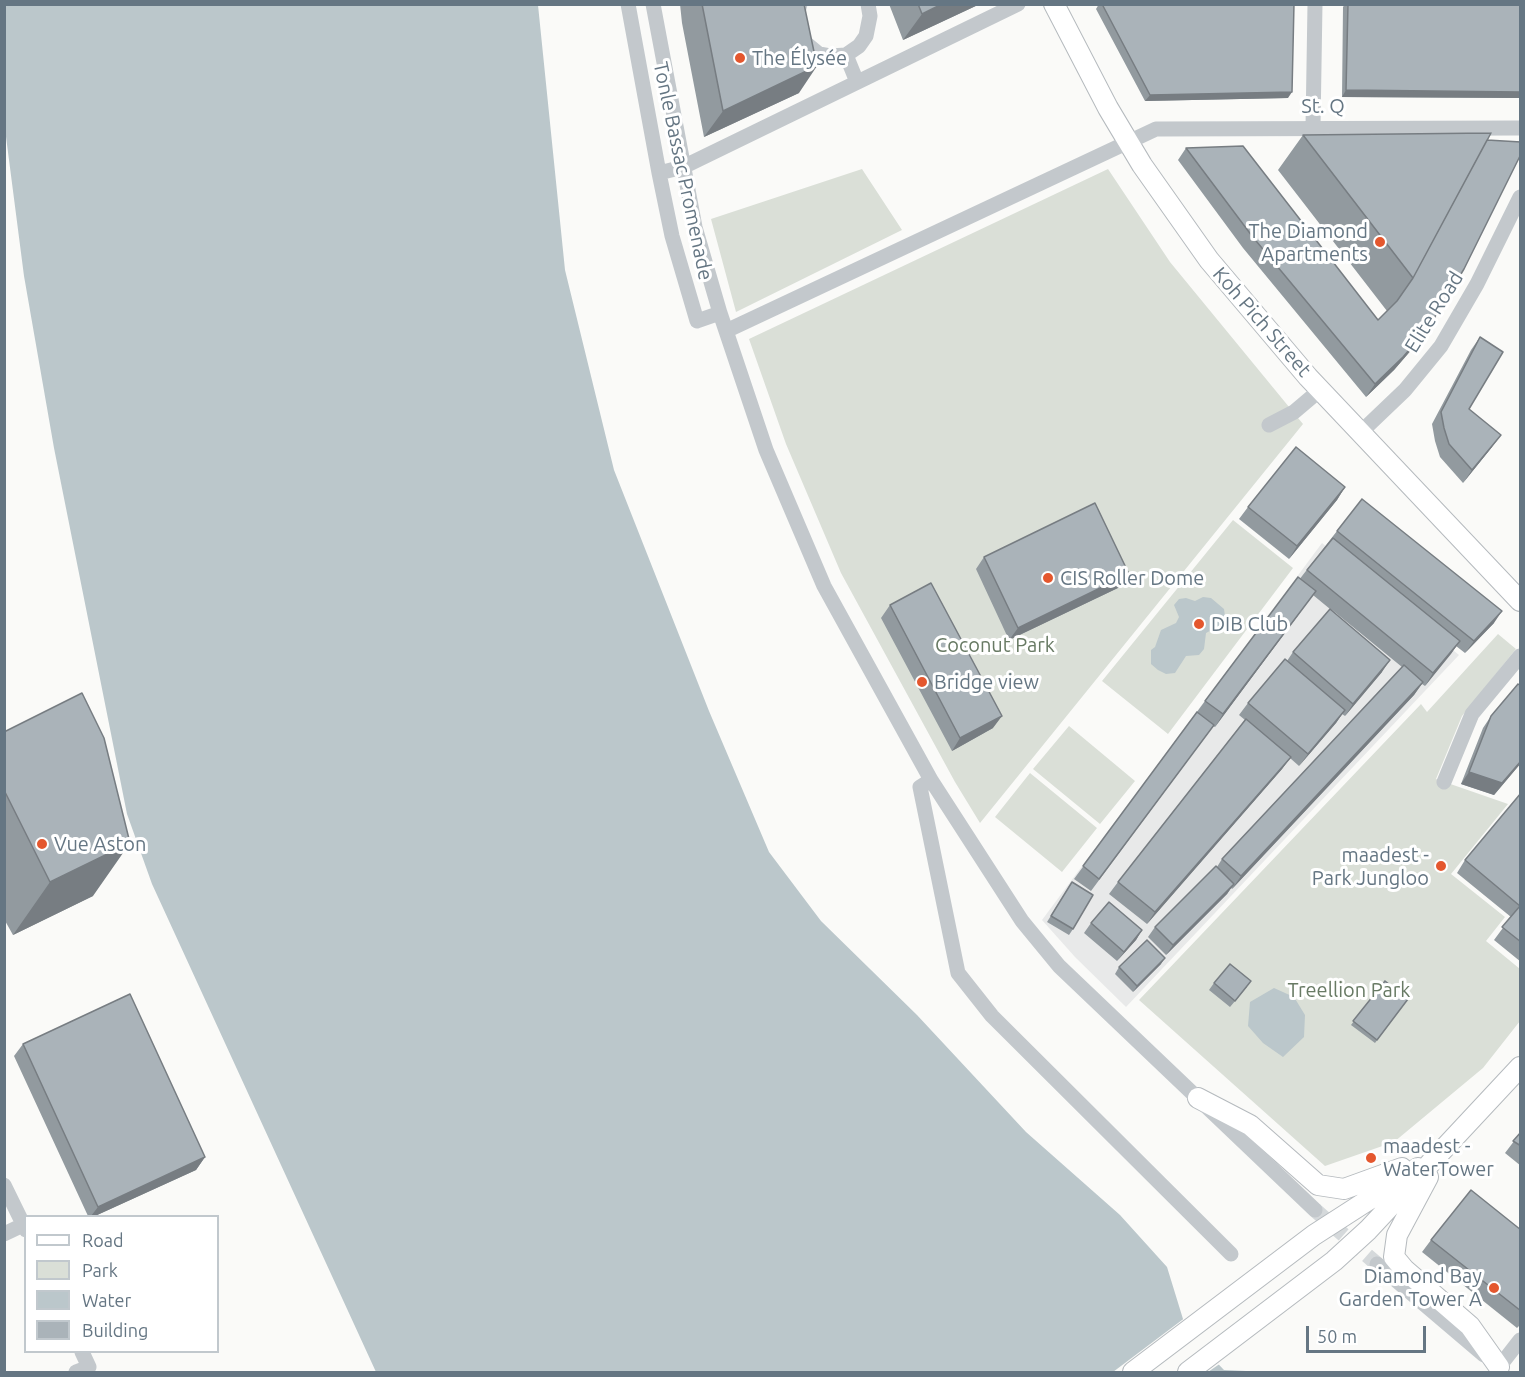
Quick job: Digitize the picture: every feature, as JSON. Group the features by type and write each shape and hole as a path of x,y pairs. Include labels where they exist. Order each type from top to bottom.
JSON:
{"main road":[{"name":"Koh Pich Street","path":"1054,4 1128,141 1209,261 1320,390 1521,601"},
{"path":"1188,1372 1316,1275 1368,1230 1521,1067"},
{"path":"1198,1098 1250,1125 1311,1181 1326,1188 1344,1189 1441,1154"},
{"path":"1133,1372 1346,1212 1441,1154"},
{"path":"1441,1154 1397,1235 1394,1257 1404,1269 1470,1326 1502,1370"}],"street":[{"name":"Tonle Bassac Promenade","path":"628,4 672,236 697,321 720,313"},
{"path":"653,4 695,227 720,313 766,450 824,586 932,780 1022,921 1059,966 1315,1210"},
{"path":"800,4 796,19 802,40 819,54 830,56 846,55 859,46 866,36 870,16 868,4"},
{"path":"659,172 682,167 1018,4"},
{"path":"1313,127 1315,4"},
{"path":"846,55 857,82"},
{"name":"St. Q","path":"726,331 1156,129 1521,128"},
{"name":"Elite Road","path":"1361,432 1405,390 1441,346 1477,284 1521,197"},
{"path":"1269,425 1294,412 1320,390"},
{"path":"1444,782 1472,714 1521,656"},
{"path":"932,780 920,787 958,973 992,1016 1231,1254"},
{"path":"4,1185 24,1227 4,1234"},
{"path":"1377,1264 1502,1370 1521,1340"},
{"path":"76,1372 89,1367 82,1353"}],"shaded area":[{"path":"1322,543 1459,655 1126,1007 1075,957 1042,920"}],"green space":[{"path":"862,169 902,230 736,312 711,219"},
{"name":"Coconut Park","path":"1108,169 1170,262 1303,424 980,823 955,782 841,573 786,444 749,339"},
{"name":"DIB Club","path":"1233,520 1293,568 1168,734 1102,681"},
{"name":"Treellion Park","path":"1498,634 1516,649 1462,716 1436,779 1508,804 1451,874 1505,917 1486,941 1520,969 1520,1021 1483,1068 1394,1142 1325,1166 1139,1000 1421,704 1427,712"},
{"path":"1069,726 1135,781 1100,824 1033,769"},
{"path":"1030,773 1097,828 1062,872 995,817"}],"water":[{"path":"4,5 538,5 565,270 614,470 709,711 769,852 821,921 917,1015 1026,1132 1120,1215 1167,1267 1183,1319 1203,1348 1224,1370 1268,1372 376,1372 152,884 127,814 54,448 24,276 5,129"},
{"path":"1203,597 1211,598 1224,609 1225,616 1219,626 1206,633 1204,649 1199,655 1186,656 1175,673 1166,674 1158,670 1151,664 1151,650 1155,647 1161,630 1176,623 1179,617 1174,605 1179,599 1186,598 1195,601"},
{"path":"1274,988 1294,997 1305,1015 1304,1037 1283,1057 1263,1043 1248,1026 1250,1002"}],"pier":[{"path":"1186,1317 1205,1346 1221,1363 1208,1372 1113,1372"}],"building":[{"name":"The Élysée","path":"702,4 804,4 817,66 723,111"},
{"path":"918,4 942,4 922,14"},
{"path":"1102,4 1294,4 1292,92 1150,95"},
{"path":"1348,4 1521,4 1521,92 1346,90"},
{"path":"1491,133 1413,278 1303,135"},
{"path":"1487,140 1521,142 1521,154 1464,269 1428,328 1375,384 1252,236 1186,148 1243,146 1378,320 1397,301 1413,278"},
{"path":"1480,337 1503,352 1469,409 1501,435 1472,470 1449,444 1441,412"},
{"path":"1296,447 1345,487 1297,546 1248,507"},
{"path":"1362,499 1502,611 1474,641 1337,531"},
{"name":"CIS Roller Dome","path":"1095,503 1129,574 1018,628 984,557"},
{"path":"1333,538 1460,641 1433,673 1307,570"},
{"path":"1298,577 1316,591 1223,714 1205,701"},
{"path":"931,583 1002,716 960,738 890,605"},
{"path":"1330,609 1390,660 1353,704 1293,652"},
{"path":"1285,659 1345,710 1308,754 1248,703"},
{"path":"1404,665 1423,682 1241,876 1222,859"},
{"path":"1518,684 1521,686 1521,761 1502,783 1469,772 1491,716"},
{"path":"82,693 104,738 130,843 50,882 4,790 4,732"},
{"path":"1197,712 1214,725 1099,879 1083,866"},
{"path":"1246,719 1291,757 1155,912 1118,882"},
{"path":"1521,793 1521,942 1502,927 1520,906 1465,860"},
{"path":"1216,866 1234,884 1173,945 1155,927"},
{"path":"1072,882 1093,895 1073,929 1051,916"},
{"path":"1109,902 1142,930 1124,952 1091,923"},
{"path":"1147,940 1165,958 1137,986 1119,967"},
{"path":"1230,964 1251,981 1235,1001 1214,983"},
{"path":"1385,981 1408,999 1377,1040 1353,1021"},
{"path":"130,994 205,1157 98,1207 23,1044"},
{"path":"1521,1132 1521,1146 1513,1141"},
{"name":"Diamond Bay Garden Tower A","path":"1471,1190 1521,1230 1521,1311 1431,1240"}],"tunnel":[{"path":"1315,1210 1377,1264"}],"place":[{"name":"The Élysée","path":"740,58"},
{"name":"The Diamond Apartments","path":"1380,242"},
{"name":"CIS Roller Dome","path":"1048,578"},
{"name":"DIB Club","path":"1199,624"},
{"name":"Bridge view","path":"922,682"},
{"name":"Vue Aston","path":"42,844"},
{"name":"maadest - Park Jungloo","path":"1441,866"},
{"name":"maadest - WaterTower","path":"1371,1158"},
{"name":"Diamond Bay Garden Tower A","path":"1494,1288"}]}
